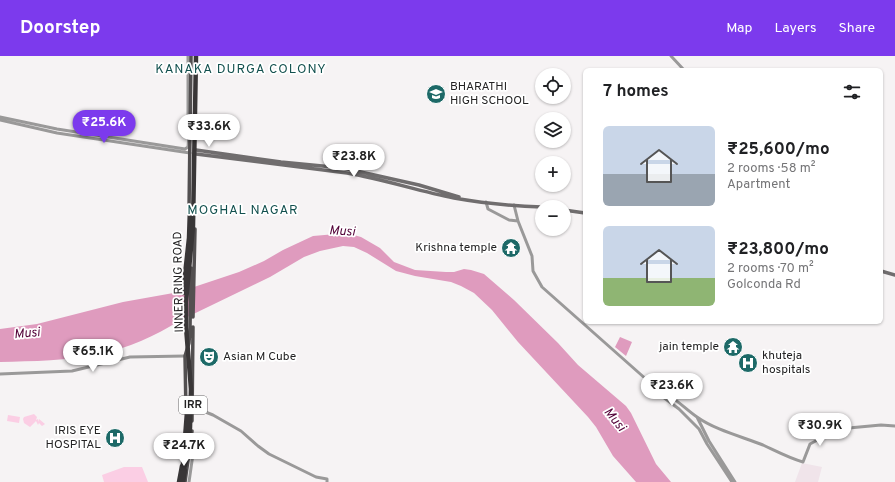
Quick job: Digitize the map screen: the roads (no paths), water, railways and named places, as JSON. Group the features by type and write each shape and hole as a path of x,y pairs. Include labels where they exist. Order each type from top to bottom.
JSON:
{"highway":[{"path":"178,482 184,447 188,403 183,303 184,277 190,226 191,56"},
{"path":"184,482 189,441 191,389 186,328 186,302 193,226 197,56"}],"main road":[{"name":"INNER RING ROAD","path":"191,56 188,225 192,263"},
{"path":"197,56 196,152 343,168 419,185 462,198 535,206"},
{"name":"INNER RING ROAD","path":"184,482 191,454 193,407 192,263 196,152"},
{"path":"189,179 196,179"},
{"path":"571,211 583,213"},
{"path":"883,272 895,276"},
{"name":"INNER RING ROAD","path":"178,482 184,437 186,406 185,356 192,328"}],"street":[{"path":"671,56 682,68"},
{"path":"0,118 57,129 185,149 188,147 190,132"},
{"path":"0,118 57,133 190,153"},
{"path":"486,202 488,209 509,220 518,221"},
{"path":"514,205 518,221 532,256 533,272 542,287 583,324"},
{"path":"583,324 653,386 659,394 692,421 699,429 732,482"},
{"path":"0,374 72,371 130,357 185,356"},
{"path":"653,386 663,391 697,417 726,432 803,462 810,444 835,430 867,426 895,426"},
{"path":"186,406 193,407 213,415 241,431 269,454 316,477 328,479 327,482"},
{"path":"692,421 695,421 697,417"},
{"path":"697,417 709,441 735,482"},
{"path":"189,482 191,454"}],"water":[{"name":"Musi","path":"350,234 361,237 380,248 394,262 415,270 454,272 464,269 484,274 514,300 578,365 626,406 631,413 656,464 671,482 636,482 613,456 596,427 588,417 518,342 492,310 474,293 451,282 396,271 367,253 354,247 343,246 320,251 304,257 270,277 131,345 100,354 76,358 0,362 0,329 37,324 123,302 179,292 239,272 313,236"},
{"path":"620,337 632,342 626,356 615,347"}],"place":[{"name":"BHARATHI HIGH SCHOOL","path":"436,94"},
{"name":"Krishna temple","path":"511,248"},
{"name":"jain temple","path":"733,347"},
{"name":"Asian M Cube","path":"209,357"},
{"name":"khuteja hospitals","path":"748,363"},
{"name":"IRIS EYE HOSPITAL","path":"115,438"}],"district":[{"name":"KANAKA DURGA COLONY","path":"241,70"},
{"name":"MOGHAL NAGAR","path":"243,211"}]}
